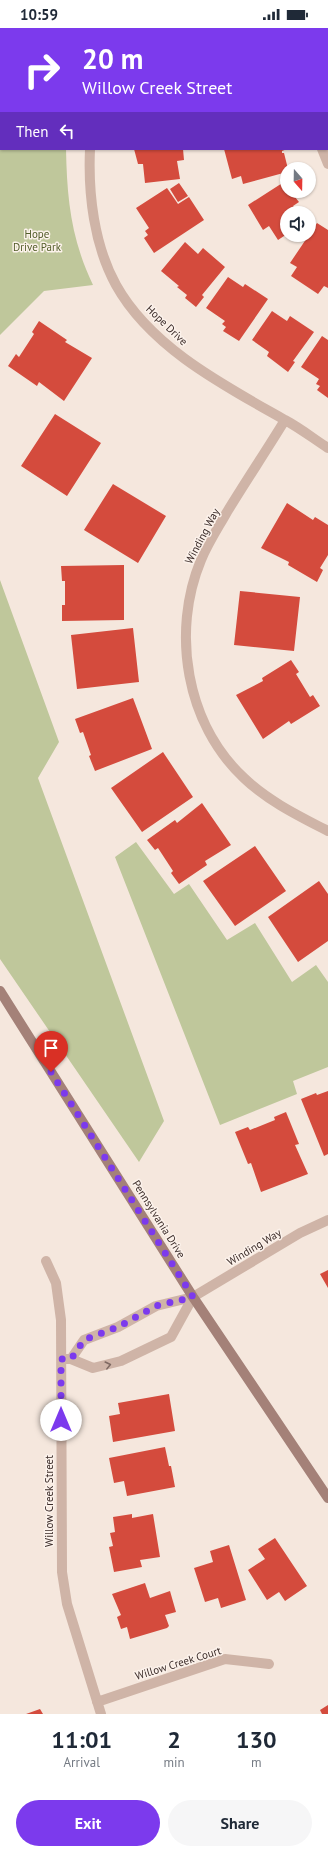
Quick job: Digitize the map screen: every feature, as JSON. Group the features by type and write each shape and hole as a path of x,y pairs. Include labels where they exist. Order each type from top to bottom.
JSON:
{"street":[{"name":"Hope Drive","path":"90,150 90,189 98,233 109,269 126,300 153,331 184,358 328,448"},
{"path":"322,150 328,164"},
{"name":"Winding Way","path":"285,420 232,505 201,559 193,580 187,607 186,654 190,678 199,709 212,737 229,762 243,778 260,792 282,807 328,831"},
{"name":"Pennsylvania Drive","path":"0,991 193,1297 328,1498"},
{"name":"Winding Way","path":"193,1297 289,1240 328,1220"},
{"name":"Willow Creek Street","path":"46,1262 58,1292 66,1359 62,1572 69,1612 101,1714"},
{"path":"193,1297 171,1337 121,1362 93,1368 66,1359 84,1340 118,1327 156,1306 193,1297"},
{"name":"Willow Creek Court","path":"97,1702 225,1659 269,1664"}],"green space":[{"name":"Hope Drive Park","path":"0,150 66,150 69,202 75,235 93,285 44,291 0,335"},
{"path":"0,580 59,742 38,778 164,1121 139,1162 0,959"},
{"path":"136,842 174,894 189,884 227,940 255,923 292,982 316,965 328,982 328,1067 293,1081 297,1094 220,1125 115,857"}],"building":[{"path":"134,150 183,150 184,160 177,161 180,179 145,183 143,164 138,164"},
{"path":"224,150 284,150 282,151 282,153 284,153 286,162 280,162 280,174 243,184 241,176 232,179"},
{"path":"179,183 188,196 178,202 170,189"},
{"path":"280,184 280,198 296,198 299,202 293,206 280,206 280,239 278,240 269,226 263,230 248,205"},
{"path":"167,188 178,204 189,197 204,220 154,253 144,238 148,235 145,231 149,228 136,208"},
{"path":"317,223 328,230 328,288 324,286 318,294 291,276 297,267 290,263 304,242 316,242"},
{"path":"185,242 198,254 203,248 225,267 202,295 204,297 196,307 185,298 187,295 177,287 179,286 161,271"},
{"path":"228,277 243,287 245,284 268,299 239,341 223,331 226,327 222,324 225,321 206,308"},
{"path":"272,311 287,321 290,316 314,332 293,361 295,362 288,372 267,356 269,352 252,340"},
{"path":"39,321 67,340 65,342 92,358 64,401 39,382 37,386 8,366 16,354 19,357 34,334 32,332"},
{"path":"322,336 328,340 328,398 317,390 320,386 316,384 319,379 301,367"},
{"path":"55,414 101,443 67,496 21,466"},
{"path":"113,484 166,516 138,563 84,530"},
{"path":"287,503 313,520 315,517 328,525 328,555 320,568 323,570 317,582 288,565 289,562 261,548"},
{"path":"124,565 124,620 62,621 62,605 65,605 65,581 62,581 61,566"},
{"path":"240,591 300,597 294,651 234,645"},
{"path":"133,628 139,682 77,689 71,635"},
{"path":"291,660 299,672 296,674 310,697 313,695 320,706 291,724 289,721 263,739 236,695 263,681 262,678"},
{"path":"133,698 152,749 95,771 89,756 91,755 83,732 80,733 75,719"},
{"path":"163,752 193,797 142,832 111,788"},
{"path":"202,803 231,845 205,861 207,865 179,884 171,873 173,871 158,848 155,850 147,840 175,820 177,823"},
{"path":"255,846 286,891 235,926 203,881"},
{"path":"319,881 328,894 328,941 298,962 268,917"},
{"path":"328,1091 328,1154 324,1156 301,1099 316,1093 317,1095"},
{"path":"286,1112 299,1144 295,1145 308,1174 261,1192 251,1163 248,1164 235,1132 248,1127 250,1130 275,1120 274,1117"},
{"path":"328,1270 328,1288 320,1274"},
{"path":"169,1394 175,1431 113,1442 109,1416 120,1414 118,1403"},
{"path":"165,1447 169,1466 171,1466 175,1487 127,1496 124,1481 114,1483 109,1458"},
{"path":"132,1514 132,1518 153,1514 160,1557 140,1560 142,1567 114,1572 109,1547 113,1546 110,1533 115,1532 113,1517"},
{"path":"275,1538 307,1586 285,1601 279,1592 267,1600 248,1570 265,1559 258,1549"},
{"path":"229,1545 246,1600 221,1608 218,1598 205,1602 194,1568 213,1562 210,1551"},
{"path":"145,1583 150,1598 170,1591 176,1612 165,1615 169,1626 167,1628 130,1639 127,1627 121,1629 117,1617 121,1615 112,1594"},
{"path":"328,1705 328,1714 322,1714 320,1710"},
{"path":"40,1709 43,1714 26,1714"}],"route":[{"path":"51,1072 193,1297 156,1306 118,1327 84,1340 71,1359 61,1359 61,1420"}]}
